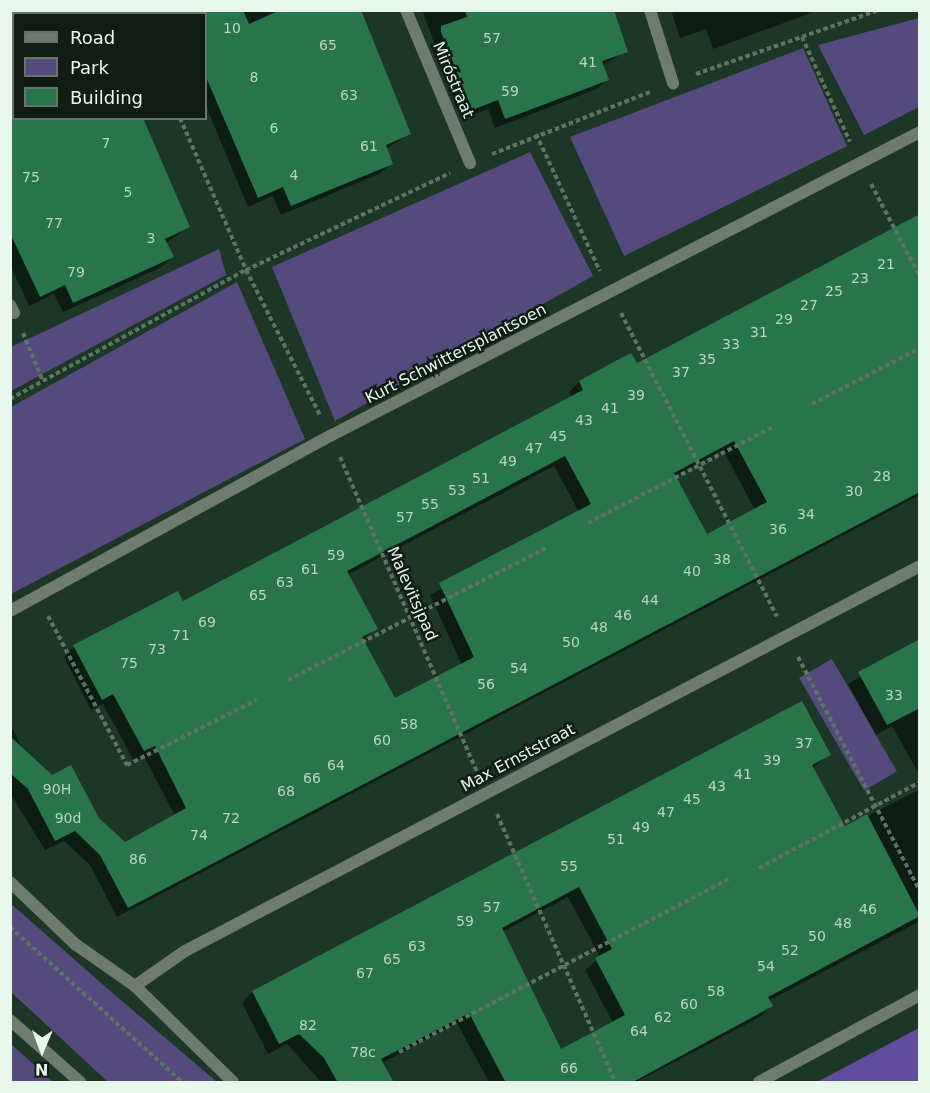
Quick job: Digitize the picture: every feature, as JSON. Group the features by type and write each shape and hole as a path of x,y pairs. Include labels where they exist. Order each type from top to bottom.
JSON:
{"street":[{"name":"Miróstraat","path":"406,10 470,163"},
{"path":"650,10 673,83"},
{"name":"Kurt Schwittersplantsoen","path":"10,611 330,436 611,294 920,132"},
{"name":"Max Ernststraat","path":"135,986 185,951 920,566"},
{"path":"10,882 75,944 135,986 233,1083"},
{"path":"763,1081 920,995"},
{"path":"10,1020 80,1083"}],"path":[{"path":"10,399 246,270 470,163 536,135 673,83 879,10"},
{"name":"Malevitsjpad","path":"181,120 246,270 330,436 615,1083"},
{"path":"536,135 611,294 920,891"},
{"path":"12,309 42,380"},
{"path":"812,404 920,348"},
{"path":"588,524 774,426"},
{"path":"288,680 410,620 548,547"},
{"path":"38,596 127,765 257,700"},
{"path":"759,868 920,782"},
{"path":"399,1052 730,878"},
{"path":"10,927 182,1083"}],"green space":[{"path":"919,18 919,107 864,135 818,45"},
{"path":"803,48 847,146 624,256 570,137"},
{"path":"530,152 593,276 335,421 272,267"},
{"path":"219,249 226,275 11,391 11,347"},
{"path":"237,282 305,439 11,594 11,407"},
{"path":"832,659 897,772 864,791 799,678"},
{"path":"10,903 217,1082 108,1082 11,992"},
{"path":"11,1044 53,1082 11,1082"}],"shaded area":[{"path":"919,1028 919,1082 817,1082"}],"building":[{"path":"206,10 243,10 249,24 280,10 361,10 411,134 386,145 393,164 291,206 283,187 258,198 207,79"},
{"path":"465,10 614,10 628,52 602,61 609,80 505,119 498,100 472,110 441,32 441,26 467,17"},
{"path":"10,118 12,120 144,120 190,227 165,239 174,257 73,303 65,285 40,297 10,233"},
{"path":"920,214 920,492 128,908 100,855 75,831 55,841 28,789 10,773 10,736 52,775 71,765 99,818 125,842 186,808 155,746 144,751 113,694 102,700 73,645 178,591 183,601 583,390 579,381 631,353 637,363","holes":["734,441 767,502 707,534 674,473","565,456 591,504 439,583 474,657 395,698 362,637 378,629 347,571"]},
{"path":"920,639 920,708 887,725 858,672"},
{"path":"802,701 831,755 812,765 845,826 867,814 920,916 768,997 773,1006 631,1083 506,1083 469,1013 381,1059 394,1083 338,1083 324,1058 299,1034 279,1044 252,991","holes":["579,887 612,949 595,958 625,1015 561,1049 502,928"]}]}
